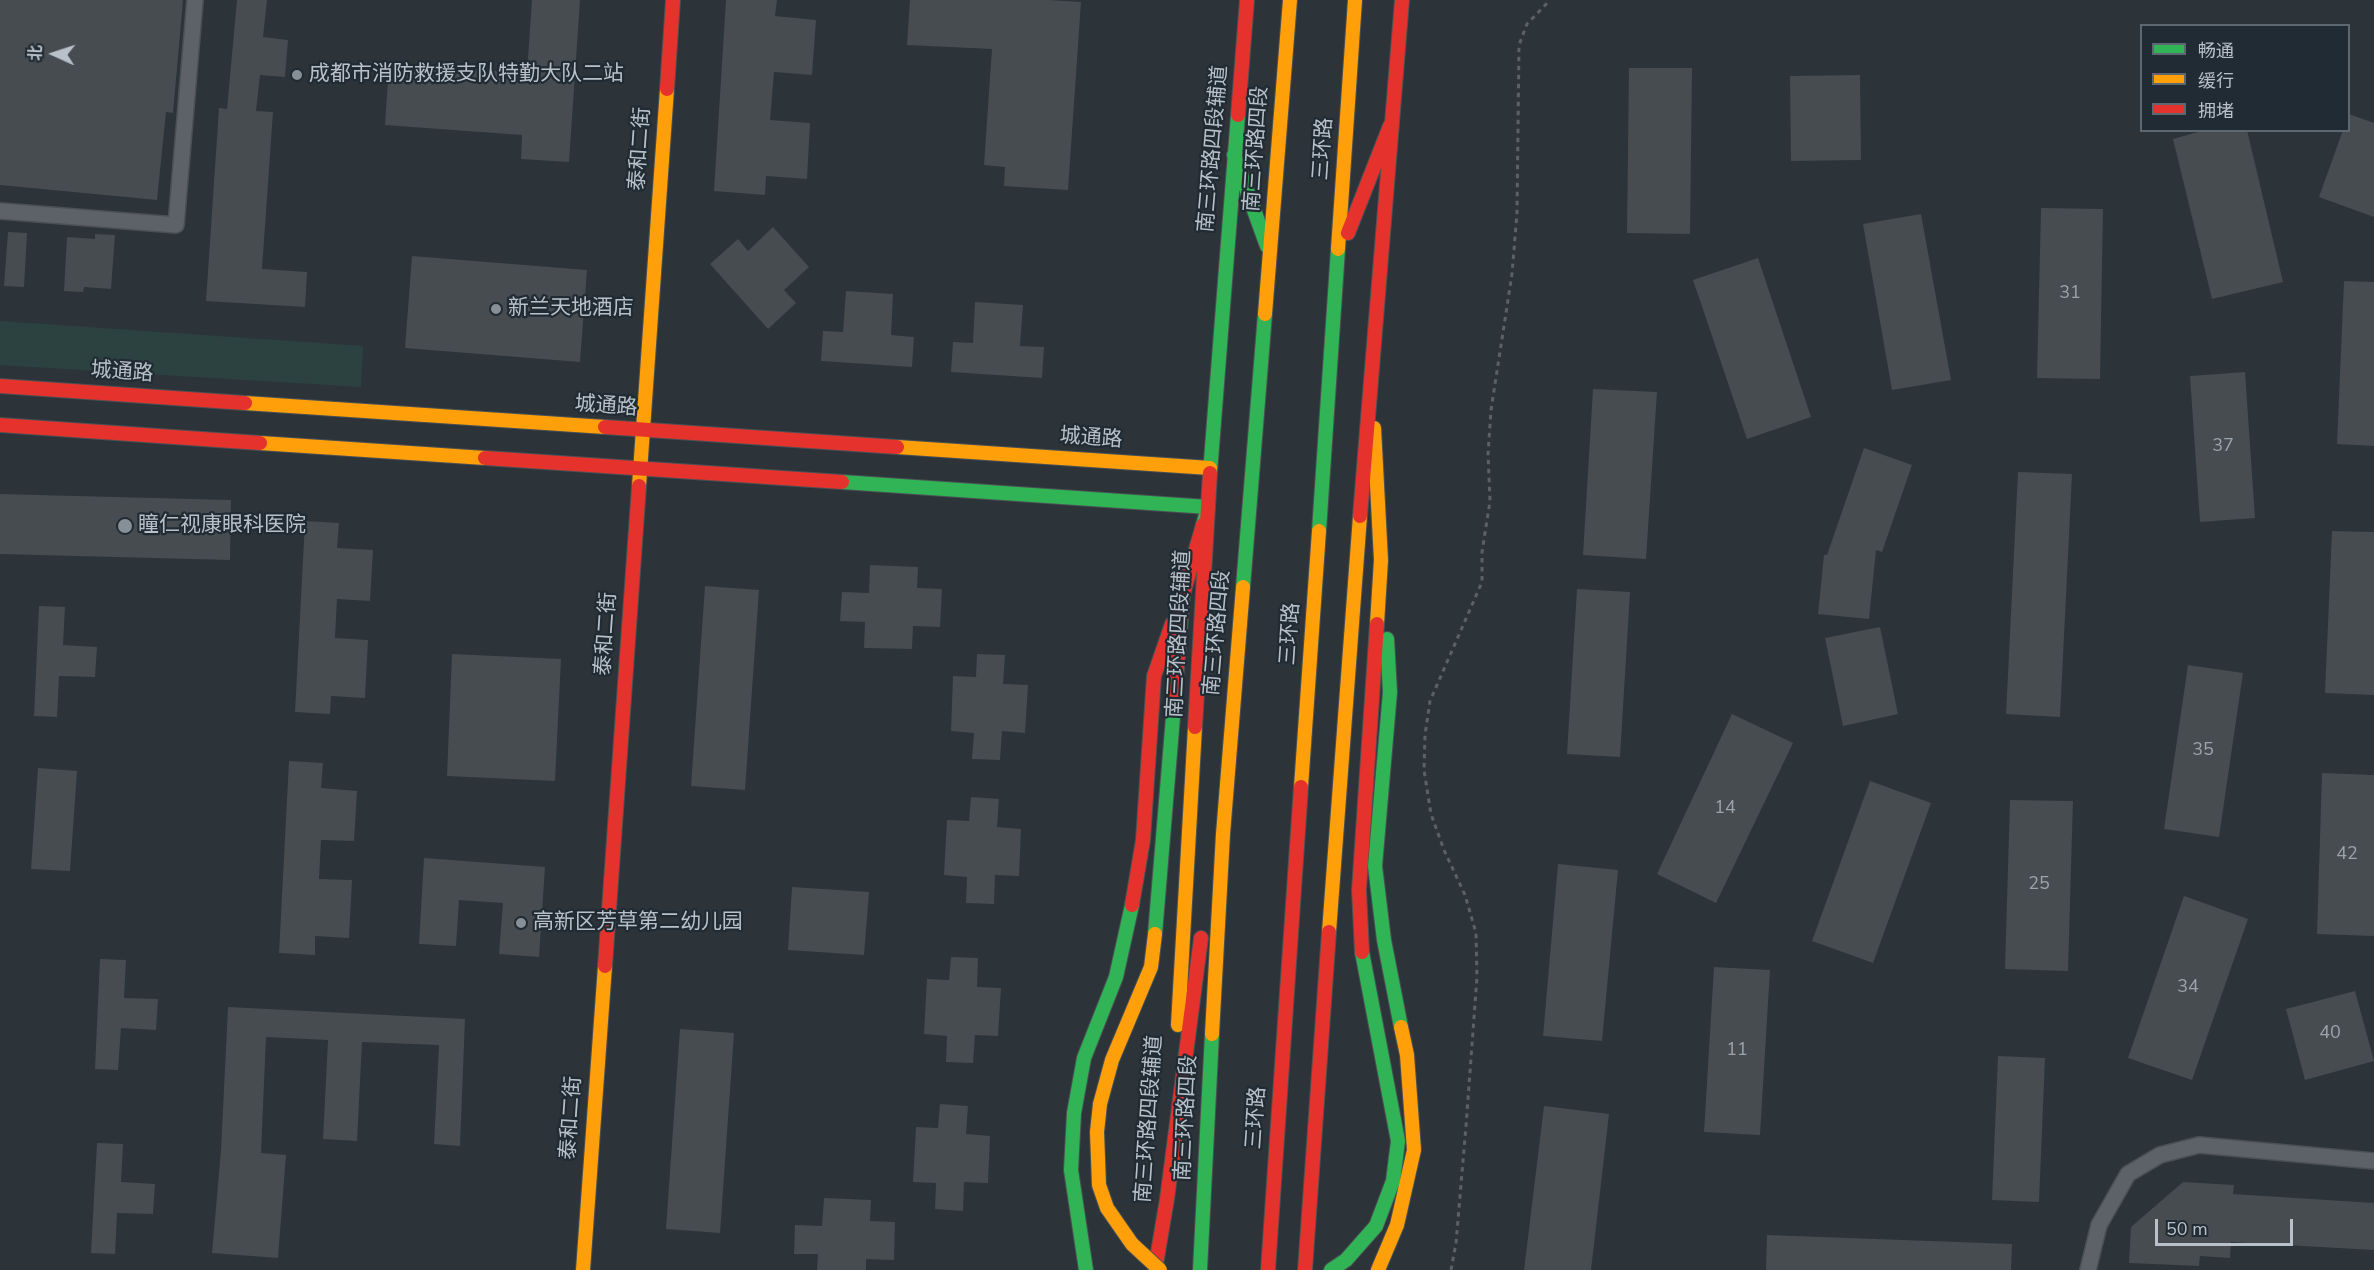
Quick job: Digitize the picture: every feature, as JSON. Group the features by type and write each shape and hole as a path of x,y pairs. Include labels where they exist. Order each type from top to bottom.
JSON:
{"main road":[{"name":"泰和二街","path":"583,1270 673,0"},
{"name":"南三环路四段辅道","path":"1155,1270 1167,1199 1210,468 1247,0"},
{"name":"南三环路四段","path":"1200,1270 1223,834 1290,0"},
{"name":"三环路","path":"1268,1270 1355,0"},
{"path":"1305,1270 1371,358 1402,0"},
{"path":"1338,257 1390,126"},
{"path":"1234,154 1270,255"},
{"path":"1371,358 1390,692 1375,866 1384,940 1407,1055 1414,1150 1397,1225 1378,1270"},
{"name":"城通路","path":"0,386 1210,468"},
{"path":"0,425 1208,507 1183,594 1154,676 1143,840 1133,900 1116,977 1084,1058 1074,1113 1071,1170 1086,1270"},
{"path":"1331,1270 1346,1260 1376,1226 1393,1181 1398,1141 1362,951 1359,890 1381,560"},
{"path":"1160,1270 1132,1244 1107,1208 1099,1185 1097,1132 1100,1104 1112,1060 1151,968 1161,878 1183,594"},
{"path":"1205,902 1240,629"},
{"path":"1167,1199 1202,926"}],"street":[{"path":"0,211 176,225 195,0"},
{"path":"2088,1270 2099,1225 2128,1174 2160,1155 2199,1145 2374,1161"}],"path":[{"path":"1451,1270 1456,1243 1467,1114 1477,977 1476,933 1465,894 1444,850 1431,814 1424,770 1425,735 1430,701 1482,582 1482,552 1490,501 1488,454 1491,410 1512,274 1517,213 1519,45 1527,24 1550,0"}],"green space":[{"path":"0,321 363,346 361,387 0,365"}],"building":[{"path":"0,0 183,0 173,113 166,112 157,200 0,185"},
{"path":"237,0 267,0 263,37 288,40 285,77 260,75 256,111 273,112 262,269 307,272 305,307 206,301 219,108 227,109"},
{"path":"532,0 580,0 569,162 521,159 522,135 385,125 389,64 527,73"},
{"path":"726,0 777,0 775,16 816,20 812,75 774,72 770,120 810,123 807,179 766,176 765,195 714,191"},
{"path":"910,0 1081,2 1068,190 1004,186 1005,167 984,165 992,49 907,45"},
{"path":"1629,68 1692,68 1690,234 1627,233"},
{"path":"1860,75 1861,160 1791,161 1790,76"},
{"path":"2350,114 2374,123 2374,217 2319,197 2342,132 2350,132"},
{"path":"2198,132 2247,132 2283,282 2212,299 2173,139"},
{"path":"2041,208 2103,209 2100,379 2037,378"},
{"path":"1921,214 1951,380 1892,390 1863,224"},
{"path":"773,227 809,267 784,290 796,303 768,329 710,264 738,239 748,251"},
{"path":"8,232 27,233 24,287 4,286"},
{"path":"95,234 115,235 111,289 84,287 83,292 64,291 67,237 95,239"},
{"path":"412,256 587,270 580,362 405,348"},
{"path":"1758,258 1811,417 1747,439 1693,280"},
{"path":"2344,281 2374,282 2374,446 2337,444"},
{"path":"846,291 893,294 891,335 914,337 912,367 821,361 823,331 843,332"},
{"path":"975,302 1023,305 1020,346 1044,347 1042,378 951,372 953,342 973,343"},
{"path":"2245,372 2255,518 2200,522 2190,376"},
{"path":"1593,389 1657,392 1646,559 1583,555"},
{"path":"1864,448 1912,465 1882,552 1876,550 1869,619 1818,614 1824,555 1827,555"},
{"path":"2018,472 2072,474 2060,717 2006,714"},
{"path":"0,494 231,500 230,560 0,554"},
{"path":"305,521 339,523 337,548 373,550 370,601 337,599 335,638 368,640 365,698 331,696 330,714 295,712"},
{"path":"2332,531 2374,532 2374,695 2325,693"},
{"path":"870,565 918,567 917,588 942,589 940,627 913,626 912,649 864,648 865,622 840,621 842,592 869,593"},
{"path":"705,586 759,590 745,790 691,786"},
{"path":"1577,589 1630,592 1620,757 1567,754"},
{"path":"39,606 65,607 63,645 97,647 95,677 59,676 57,717 34,716"},
{"path":"1880,627 1898,714 1843,726 1825,638"},
{"path":"452,654 561,659 555,781 447,776"},
{"path":"977,654 1005,655 1003,684 1028,685 1025,733 1002,731 1000,760 972,759 974,733 951,731 953,676 976,677"},
{"path":"2188,665 2243,673 2219,837 2164,829"},
{"path":"1732,714 1793,743 1716,903 1657,874"},
{"path":"289,761 323,763 321,788 357,791 354,841 321,840 319,879 352,880 349,938 315,936 315,955 279,953"},
{"path":"38,768 77,771 70,871 31,869"},
{"path":"2322,773 2374,775 2374,936 2317,934"},
{"path":"1870,781 1931,803 1873,963 1812,941"},
{"path":"971,797 999,799 997,827 1021,829 1019,876 995,875 994,904 966,903 967,877 944,875 947,820 969,821"},
{"path":"2010,800 2073,801 2068,971 2005,969"},
{"name":"高新区芳草第二幼儿园","path":"424,858 545,867 539,957 499,954 503,903 459,900 456,946 419,944"},
{"path":"1558,864 1618,870 1602,1041 1543,1036"},
{"path":"792,887 869,892 864,955 788,950"},
{"path":"2184,896 2248,919 2192,1080 2128,1058"},
{"path":"951,957 978,958 977,987 1001,988 998,1036 975,1035 973,1063 946,1062 947,1036 924,1034 927,979 949,980"},
{"path":"100,959 126,960 124,998 158,999 156,1030 121,1028 118,1070 95,1069"},
{"path":"1714,967 1770,970 1760,1135 1704,1132"},
{"path":"2355,991 2374,1061 2305,1080 2286,1009"},
{"path":"228,1007 465,1019 460,1146 434,1144 439,1045 362,1042 357,1141 323,1139 328,1040 266,1037 261,1153 286,1155 278,1258 212,1253 221,1150"},
{"path":"680,1029 734,1033 720,1233 666,1229"},
{"path":"1998,1056 2045,1058 2039,1202 1992,1200"},
{"path":"940,1104 968,1106 966,1134 990,1136 988,1183 964,1182 963,1211 935,1209 936,1183 913,1182 916,1127 938,1128"},
{"path":"1544,1106 1609,1114 1591,1270 1524,1270"},
{"path":"97,1143 123,1144 121,1182 155,1184 153,1214 117,1213 115,1254 91,1253"},
{"path":"2183,1182 2234,1185 2233,1194 2374,1203 2374,1250 2231,1242 2230,1258 2200,1256 2199,1266 2129,1263 2131,1227"},
{"path":"824,1198 871,1200 870,1221 895,1222 894,1260 866,1259 866,1270 817,1270 818,1254 794,1254 795,1225 822,1226"},
{"path":"1767,1235 2012,1244 2011,1270 1766,1270"}],"traffic: fast":[{"path":"1210,473 1238,115"},
{"path":"1234,155 1267,246"},
{"path":"1319,531 1338,249"},
{"path":"1243,587 1265,314"},
{"path":"842,482 1208,507 1203,525"},
{"path":"1387,639 1390,692 1375,866 1384,940 1401,1027"},
{"path":"1155,934 1174,705"},
{"path":"1086,1270 1071,1170 1074,1113 1084,1058 1116,977 1132,905"},
{"path":"1331,1270 1346,1260 1376,1226 1393,1181 1398,1141 1362,952"},
{"path":"1200,1270 1212,1034"}],"traffic: slow":[{"path":"1265,314 1290,0"},
{"path":"1338,249 1355,0"},
{"path":"639,486 667,89"},
{"path":"245,403 605,427"},
{"path":"1374,428 1381,560 1377,624"},
{"path":"260,443 485,458"},
{"path":"897,447 1210,468"},
{"path":"1329,932 1360,516"},
{"path":"1301,787 1319,531"},
{"path":"1212,1034 1223,834 1243,587"},
{"path":"1178,1025 1195,727"},
{"path":"1155,934 1151,967 1112,1060 1100,1104 1097,1132 1099,1185 1107,1208 1132,1244 1160,1270"},
{"path":"583,1270 605,966"},
{"path":"1378,1270 1397,1225 1414,1150 1407,1055 1401,1027"}],"traffic: jam":[{"path":"667,89 673,0"},
{"path":"1238,115 1247,0"},
{"path":"1360,516 1402,0"},
{"path":"1348,233 1390,126"},
{"path":"0,386 245,403"},
{"path":"0,425 260,443"},
{"path":"605,427 897,447"},
{"path":"485,458 842,482"},
{"path":"1195,727 1210,473"},
{"path":"605,966 639,486"},
{"path":"1174,705 1183,594 1203,525"},
{"path":"1132,905 1143,840 1154,676 1172,624"},
{"path":"1362,952 1359,890 1377,624"},
{"path":"1268,1270 1301,787"},
{"path":"1305,1270 1329,932"},
{"path":"1167,1199 1201,938"},
{"path":"1155,1270 1167,1199"}],"place":[{"name":"成都市消防救援支队特勤大队二站","path":"297,75"},
{"name":"新兰天地酒店","path":"496,309"},
{"name":"瞳仁视康眼科医院","path":"125,526"},
{"name":"高新区芳草第二幼儿园","path":"521,923"}]}
